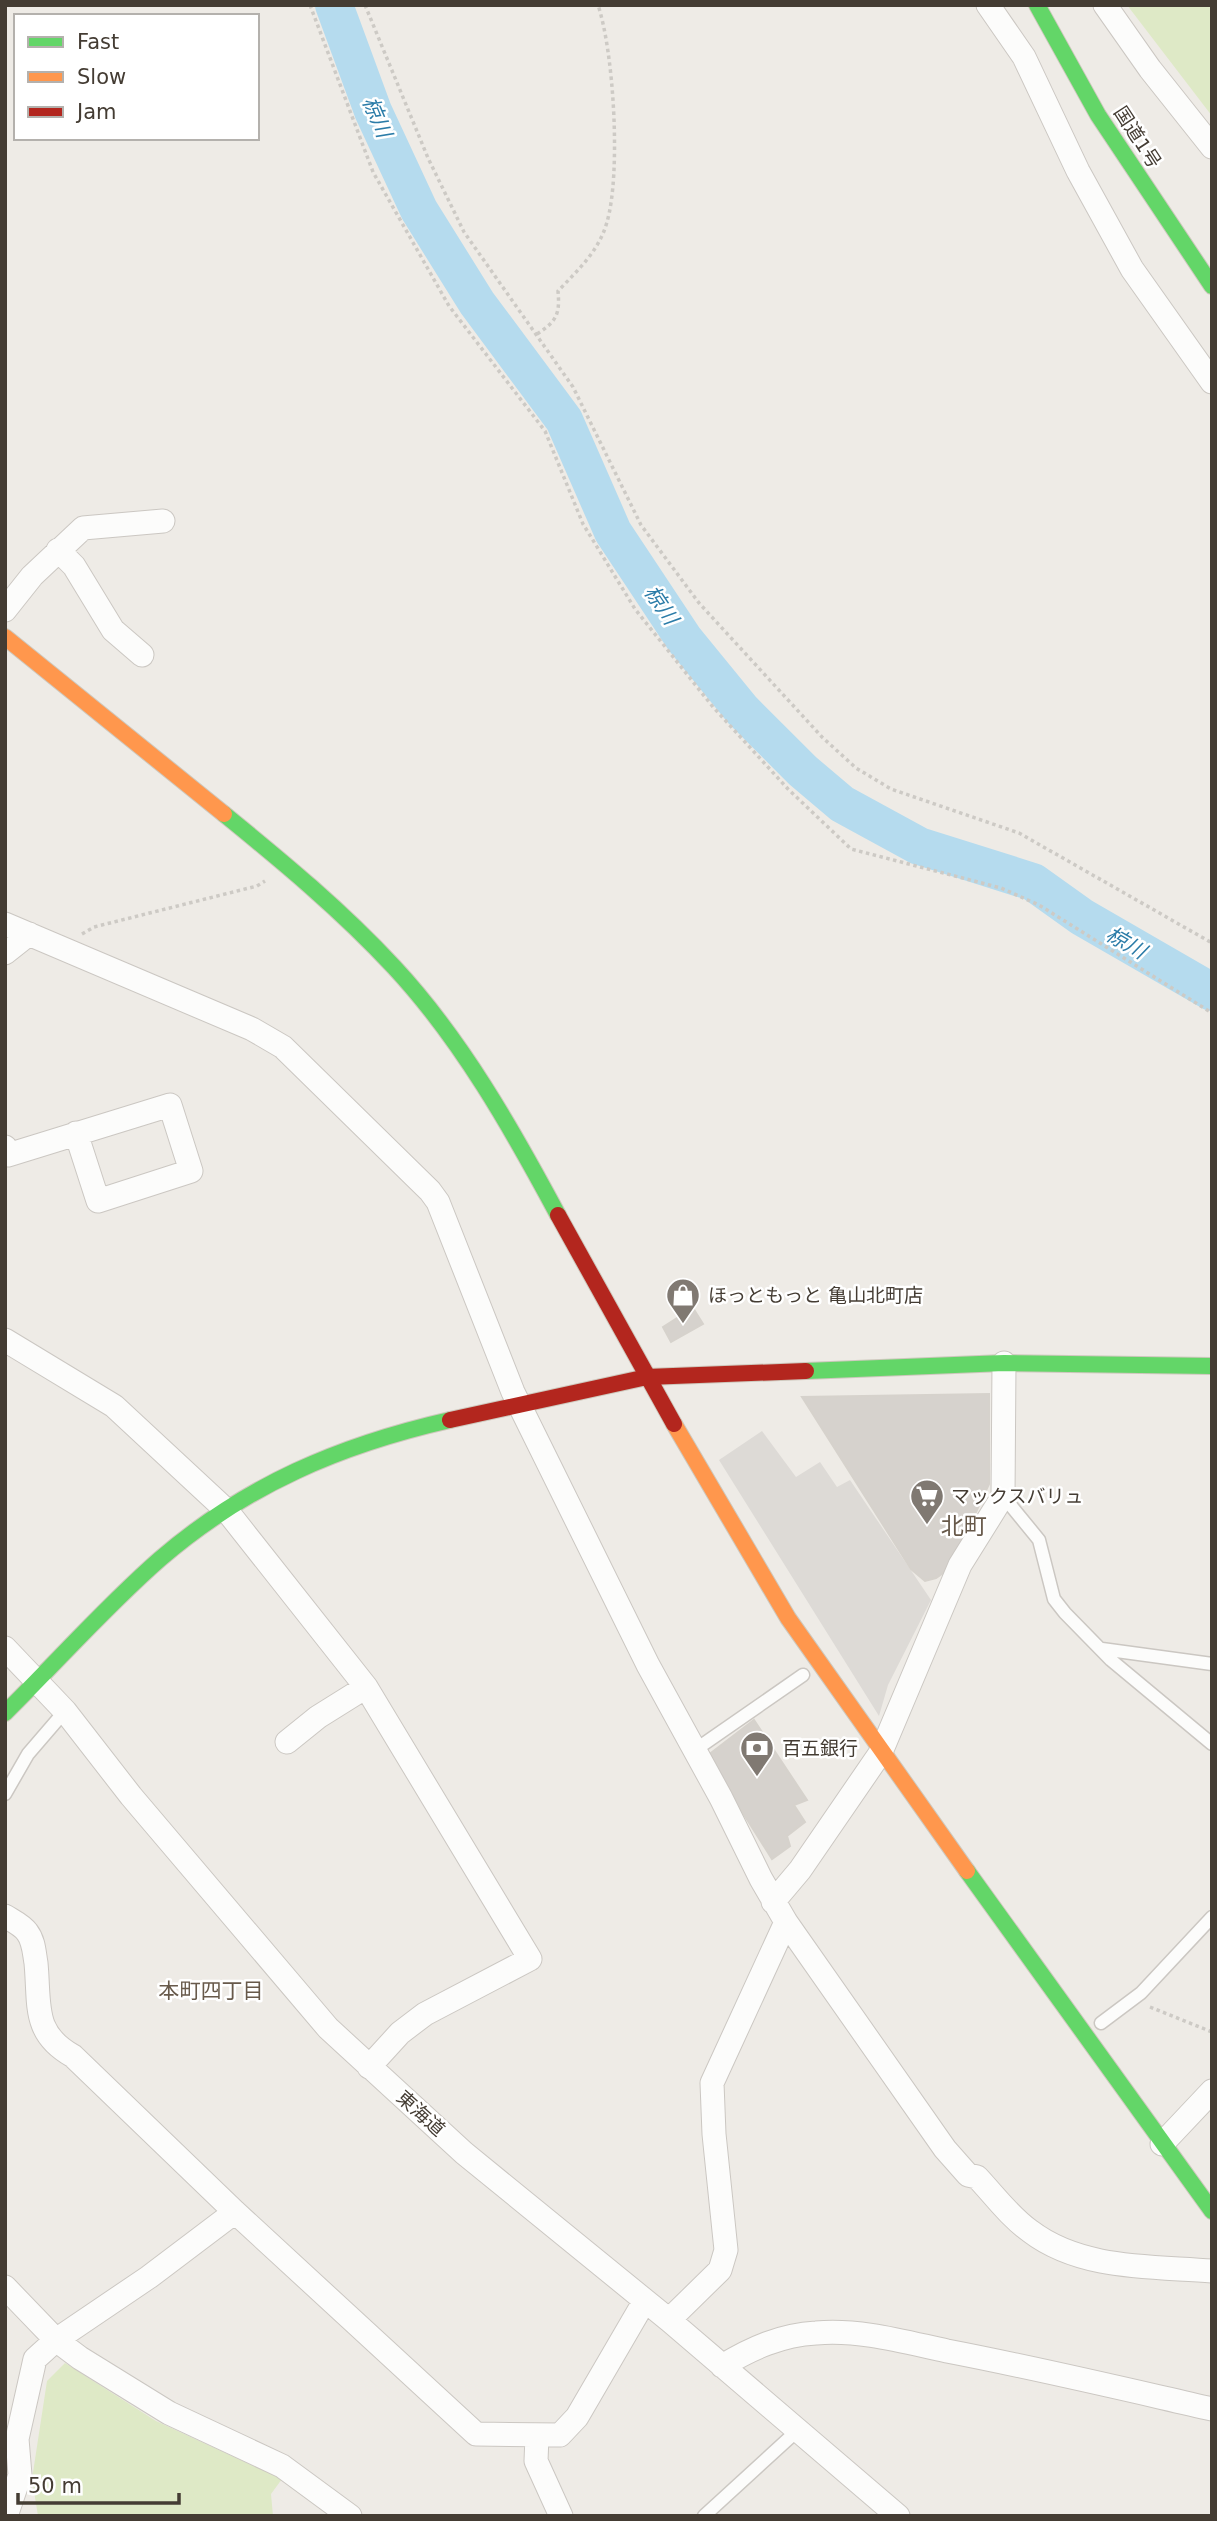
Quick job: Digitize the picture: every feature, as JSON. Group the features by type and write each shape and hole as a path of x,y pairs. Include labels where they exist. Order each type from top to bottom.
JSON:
{"main road":[{"name":"国道1号","path":"1037,5 1098,115 1212,286"},
{"path":"5,637 288,866 356,927 395,968 483,1086 529,1161 647,1377 789,1618 881,1752 1212,2211"},
{"path":"5,1713 143,1575 227,1511 281,1476 351,1445 454,1419 647,1377 1004,1363 1212,1367"}],"street":[{"path":"988,5 1024,57 1078,171 1132,269 1212,382"},
{"path":"1105,5 1150,69 1212,146"},
{"path":"5,610 58,550 83,528 134,526 163,521"},
{"path":"58,550 75,566 113,630 142,655"},
{"path":"5,924 252,1029 283,1047 430,1191 438,1202 521,1406 642,1653 773,1902 945,2149 968,2175 977,2177 1029,2230 1055,2247 1106,2263 1212,2272"},
{"path":"5,953 29,934"},
{"path":"5,1147 8,1155 76,1133 170,1105 191,1171 98,1201 76,1133"},
{"path":"5,1340 114,1406 227,1511 366,1687 530,1959 425,2014 400,2033 369,2067"},
{"path":"773,1902 800,1870 881,1752 960,1565 1003,1496 1004,1363"},
{"name":"東海道","path":"5,1648 65,1711 131,1796 328,2028 464,2153 643,2302 669,2320 898,2516"},
{"path":"287,1742 318,1717 366,1687"},
{"path":"5,1916 24,1928 33,1943 40,2018 44,2033 54,2045 73,2056 235,2211 477,2434 560,2435 577,2417 643,2302"},
{"path":"669,2320 720,2270 726,2250 714,2134 712,2083 786,1922"},
{"path":"1162,2144 1212,2091"},
{"path":"6,2516 20,2475 17,2439 35,2359 55,2340 149,2277 235,2211"},
{"path":"5,2287 55,2340 102,2373 169,2413 282,2466 350,2516"},
{"path":"722,2366 752,2347 780,2339 817,2333 852,2334 1031,2367 1212,2409"},
{"path":"537,2436 536,2461 561,2516"}],"lane":[{"path":"1003,1496 1039,1540 1055,1599 1111,1660 1212,1744"},
{"path":"1102,1649 1212,1664"},
{"path":"695,1750 803,1675"},
{"path":"5,1794 28,1754 65,1711"},
{"path":"1101,2023 1132,2000 1212,1917"},
{"path":"704,2516 798,2430"}],"path":[{"path":"310,5 373,172 449,306 545,431 583,524 635,609 713,707 788,789 851,849 1014,894 1039,905 1212,1013"},
{"path":"366,5 428,158 464,232 573,387 640,526 698,603 822,737 856,768 891,789 1019,833 1212,943"},
{"path":"537,334 554,323 560,309 558,291 588,260 607,223 612,198 610,76 603,20 598,5"},
{"path":"58,947 94,927 257,886 288,866"},
{"path":"1132,2000 1212,2032"}],"green space":[{"path":"1127,5 1212,5 1212,116"},
{"path":"65,2363 156,2421 282,2479 271,2494 273,2516 38,2516 32,2479 47,2381"}],"shaded area":[{"path":"762,1431 796,1477 820,1462 837,1487 850,1480 931,1600 888,1685 879,1716 719,1460"}],"building":[{"name":"ほっともっと 亀山北町店","path":"693,1308 703,1324 671,1342 663,1327"},
{"name":"マックスバリュ","path":"989,1394 989,1484 950,1568 936,1578 925,1581 911,1569 802,1397"},
{"name":"百五銀行","path":"754,1720 807,1800 794,1805 805,1822 787,1836 790,1846 772,1859 707,1756"}],"waterway":[{"name":"椋川","path":"334,5 373,111 419,210 477,303 564,420 613,532 684,639 742,710 803,771 842,804 919,846 1033,882 1082,917 1212,992"}],"traffic: fast":[{"path":"1037,5 1098,115 1212,286"},
{"path":"224,814 332,906 374,946 418,995 484,1086 558,1215"},
{"path":"806,1371 1004,1363 1212,1366"},
{"path":"5,1713 140,1577 193,1533 226,1510 296,1471 333,1455 409,1430 450,1420"},
{"path":"967,1871 1212,2211"}],"traffic: slow":[{"path":"5,637 224,814"},
{"path":"674,1424 788,1618 967,1871"}],"traffic: jam":[{"path":"558,1215 674,1424"},
{"path":"450,1420 647,1377 806,1371"}],"place":[{"name":"ほっともっと 亀山北町店","path":"683,1325"},
{"name":"マックスバリュ","path":"927,1526"},
{"name":"百五銀行","path":"757,1778"}],"district":[{"name":"北町","path":"964,1526"},
{"name":"本町四丁目","path":"211,1991"}]}
